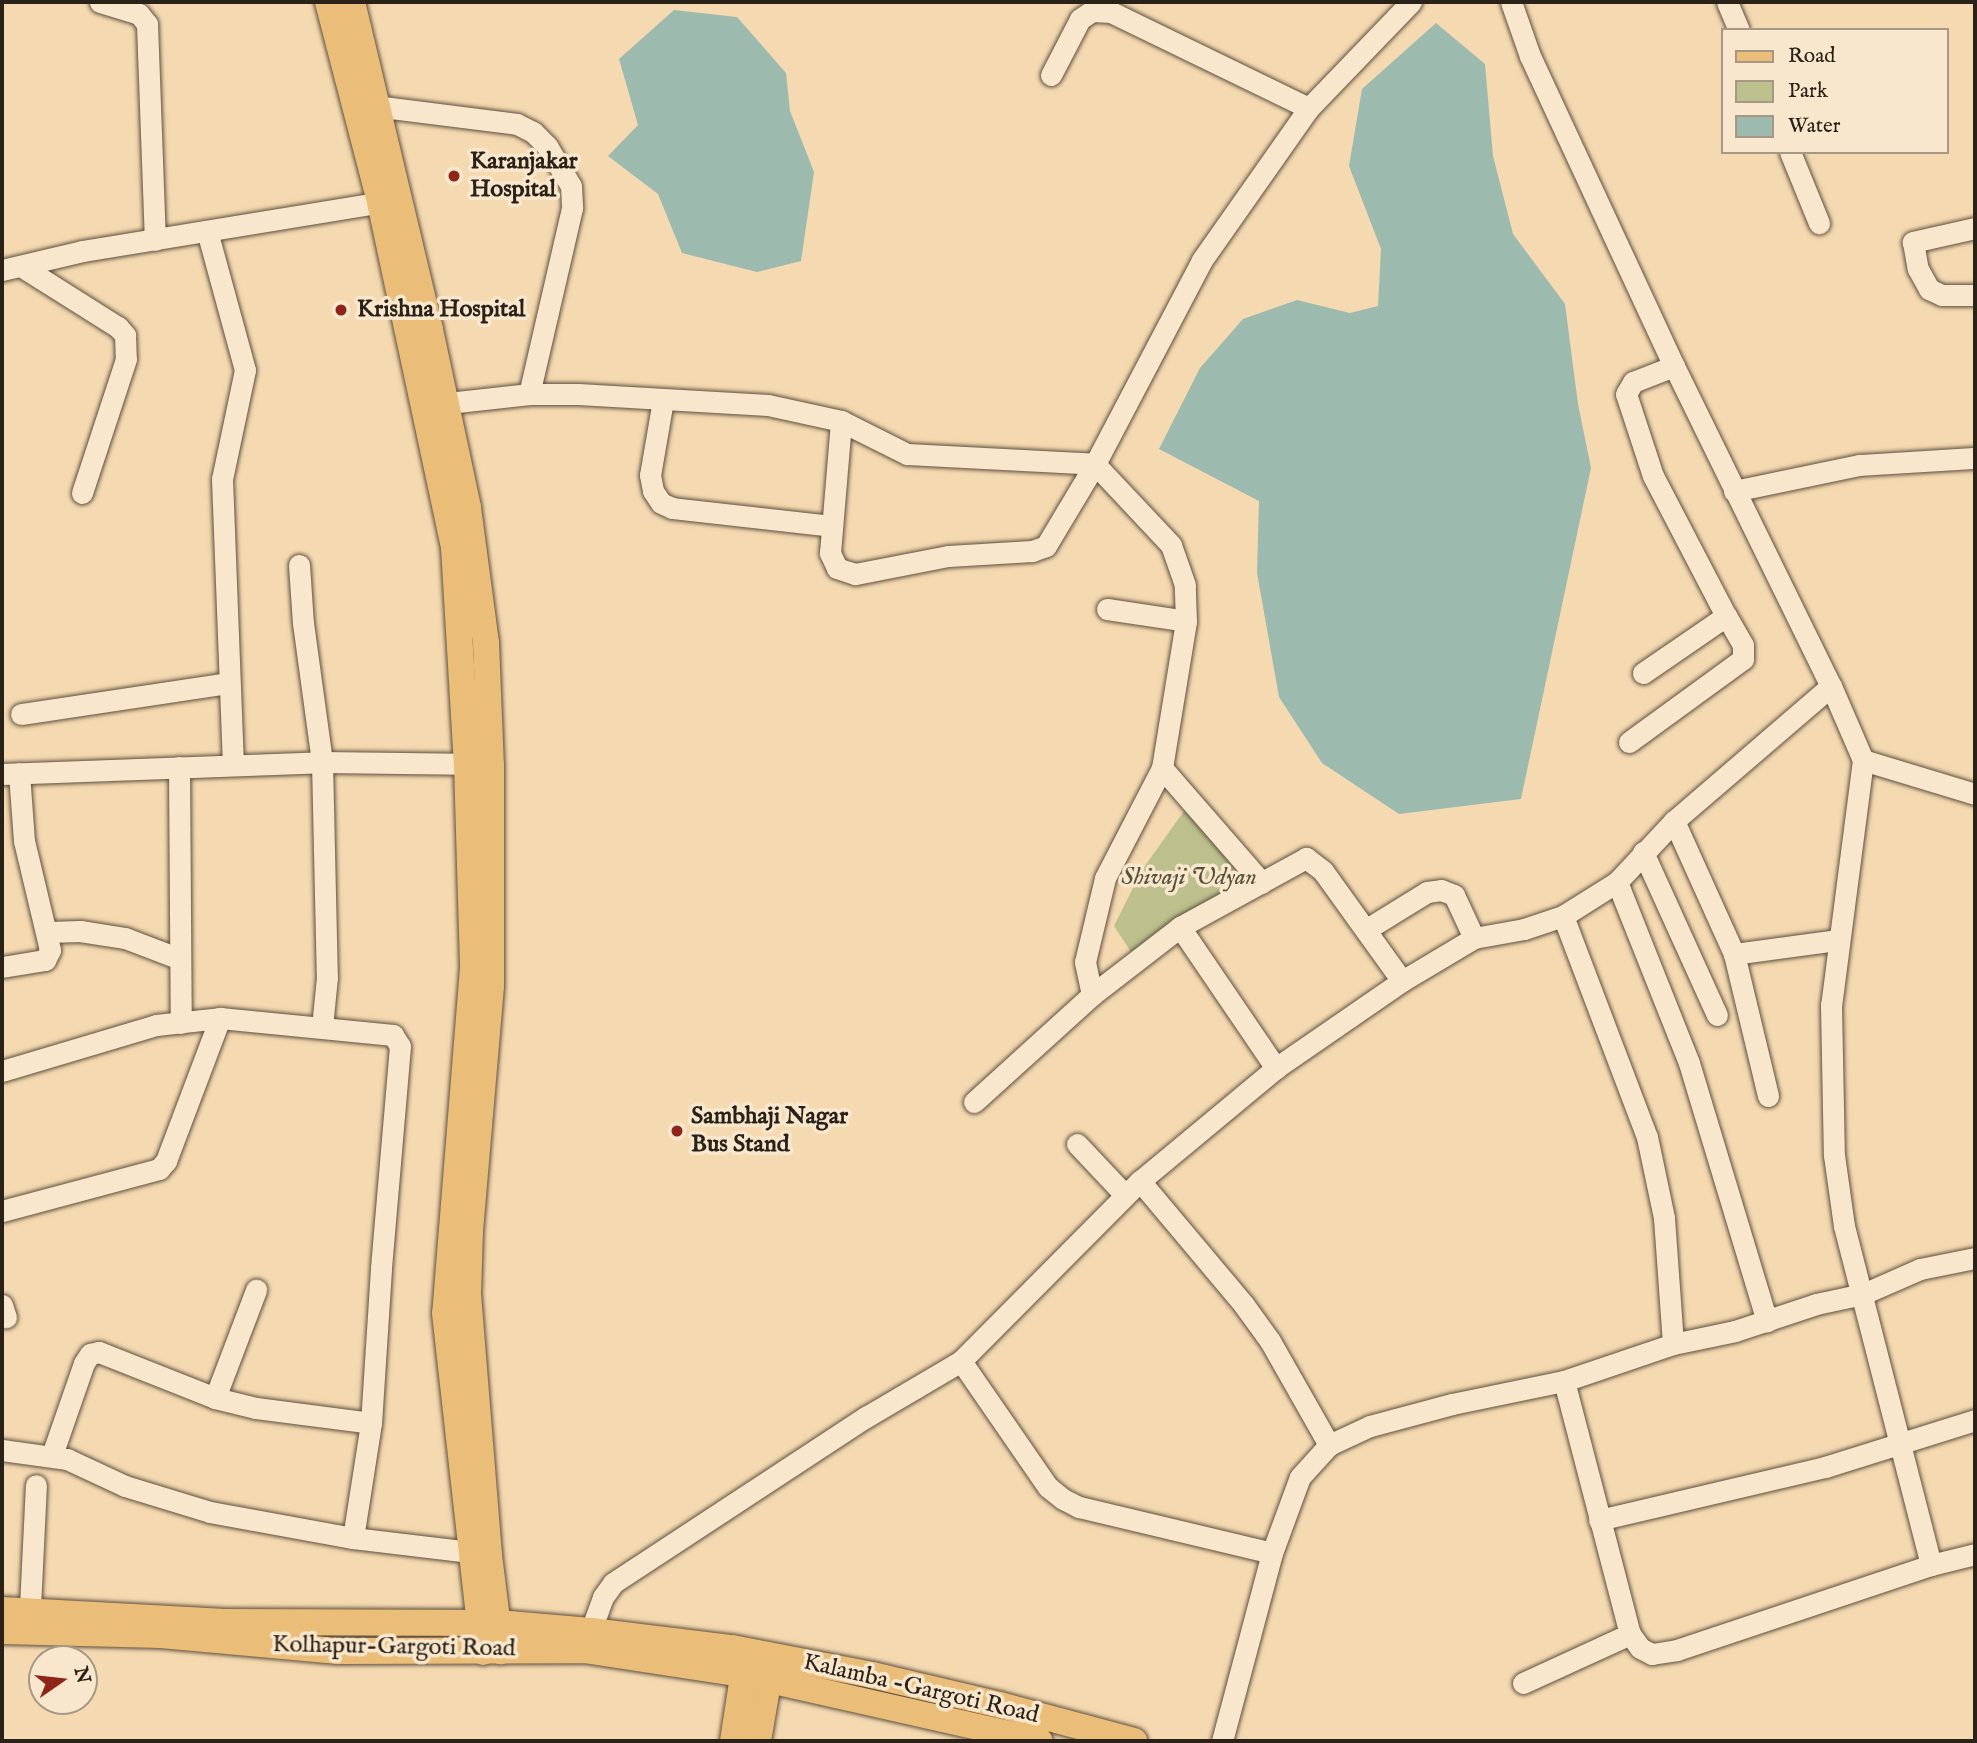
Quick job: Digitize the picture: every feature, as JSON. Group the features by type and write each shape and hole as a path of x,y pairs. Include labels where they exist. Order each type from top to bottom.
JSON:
{"main road":[{"path":"328,2 436,359 434,404"},
{"path":"352,2 375,106 389,200 434,404 468,508 486,643 479,764 491,986 470,1231 468,1294 480,1553 492,1652"},
{"name":"Kalamba -Gargoti Road","path":"2,1610 29,1621 489,1623 1000,1705 1134,1741"},
{"name":"Kolhapur-Gargoti Road","path":"2,1631 29,1621 338,1651 492,1652 588,1640"},
{"path":"733,1741 758,1666"},
{"path":"758,1666 758,1741"},
{"name":"Kalamba -Gargoti Road","path":"758,1666 1040,1741"}],"street":[{"path":"100,2 139,14 148,24 155,240"},
{"path":"841,421 830,553 837,568 855,574 968,553 1032,551 1046,546 1095,464 1202,260 1309,108 1411,2"},
{"path":"1511,2 1530,56 1674,366 1831,686 1863,760 1830,1005 1834,1155 1844,1226 1931,1565"},
{"path":"1727,2 1738,28"},
{"path":"1051,75 1080,19 1092,11 1111,12 1309,108"},
{"path":"375,106 517,124 533,132 547,146 571,186 572,208 529,394"},
{"path":"1791,154 1819,223"},
{"path":"11,268 389,200"},
{"path":"1975,228 1913,242 1919,269 1929,289 1942,295 1975,295"},
{"path":"207,231 245,370 222,479 233,765"},
{"path":"11,268 118,327 125,335 126,359 82,492"},
{"path":"1629,742 1743,659 1743,645 1653,475 1626,394 1633,382 1674,366"},
{"path":"434,404 529,394 768,405 841,421 907,454 1095,464 1171,545 1185,585 1186,621 1162,768 1105,878 1085,962 1092,995"},
{"path":"663,400 650,475 653,491 661,503 672,508 832,526"},
{"path":"1734,491 1860,465 1975,458"},
{"path":"299,565 303,623 322,762 327,977 322,1027"},
{"path":"1107,608 1186,621"},
{"path":"1643,673 1726,616"},
{"path":"21,714 229,683"},
{"path":"588,1640 603,1597 613,1583 866,1417 961,1361 1132,1188 1276,1068 1402,981 1474,938 1524,929 1563,916 1617,882 1674,821 1831,686"},
{"path":"1863,760 1975,794"},
{"path":"2,967 45,960 50,950 48,932 23,841 10,773 322,762 479,764"},
{"path":"179,767 181,1023"},
{"path":"1162,768 1262,883"},
{"path":"1674,821 1734,954 1768,1096"},
{"path":"1643,852 1717,1015"},
{"path":"974,1102 1092,995 1180,927 1306,858 1323,871 1402,981"},
{"path":"1617,882 1689,1063 1766,1322"},
{"path":"1367,929 1427,892 1441,890 1454,895 1474,938"},
{"path":"1563,916 1647,1138 1664,1217 1673,1344"},
{"path":"1180,927 1276,1068"},
{"path":"48,932 80,931 125,938 180,959"},
{"path":"1734,954 1837,940"},
{"path":"3,1206 159,1169 166,1161 220,1018"},
{"path":"2,1071 156,1025 220,1018 393,1035 400,1046 381,1269 372,1423 353,1538"},
{"path":"1077,1144 1132,1188 1250,1314 1270,1341 1329,1445"},
{"path":"1222,1741 1272,1553 1300,1477 1329,1445 1370,1426 1564,1381 1673,1344 1766,1322 1816,1304 1863,1294 1920,1269 1975,1258"},
{"path":"215,1398 256,1290"},
{"path":"52,1455 84,1363 90,1354 99,1352 215,1398 256,1408 372,1423"},
{"path":"961,1361 1048,1488 1063,1499 1079,1507 1272,1553"},
{"path":"1564,1381 1630,1634 1640,1648 1652,1654 1677,1650 1931,1565 1975,1553"},
{"path":"1599,1520 1825,1467 1975,1420"},
{"path":"2,1450 52,1455 125,1486 209,1512 353,1538 480,1553"},
{"path":"29,1621 36,1486"},
{"path":"1524,1683 1630,1634"}],"green space":[{"name":"Shivaji Udyan","path":"1184,811 1262,883 1137,961 1114,926 1142,870"}],"water":[{"path":"674,10 737,17 786,73 790,111 814,172 801,261 757,272 682,253 658,194 608,156 638,125 619,59"},
{"path":"1436,23 1485,64 1493,156 1513,234 1565,304 1578,404 1591,468 1521,799 1399,814 1322,763 1279,697 1257,573 1259,501 1159,449 1200,368 1243,319 1297,300 1350,313 1378,306 1381,249 1349,166 1362,89"}],"place":[{"name":"Karanjakar Hospital","path":"454,176"},
{"name":"Krishna Hospital","path":"341,310"},
{"name":"Sambhaji Nagar Bus Stand","path":"677,1131"}]}
